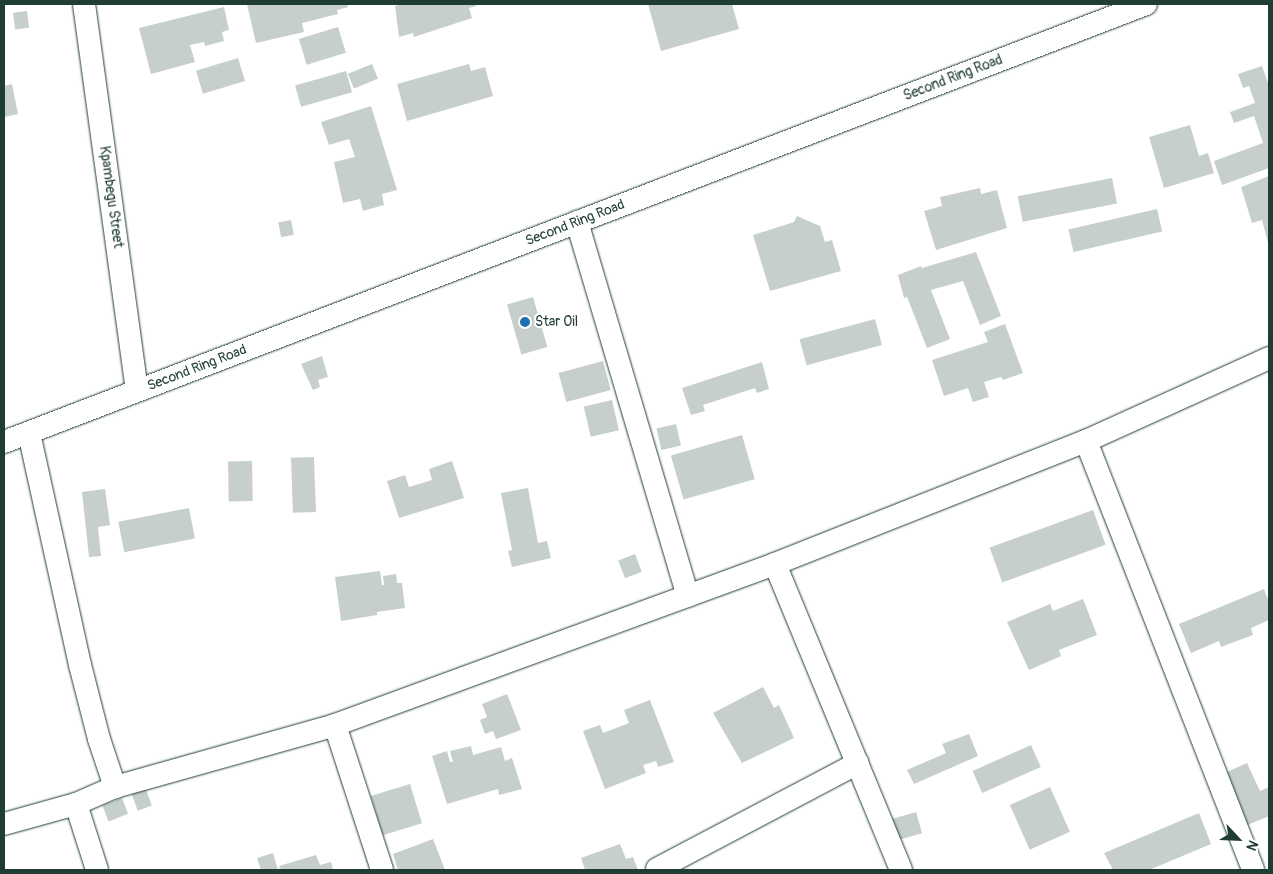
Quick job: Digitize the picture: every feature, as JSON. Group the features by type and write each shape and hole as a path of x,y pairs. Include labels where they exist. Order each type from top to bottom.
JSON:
{"street":[{"name":"Kpambegu Street","path":"84,4 137,390"},
{"name":"Second Ring Road","path":"4,442 1146,4"},
{"path":"577,222 688,596"},
{"path":"4,824 76,804 115,787 335,725 775,564 1086,441 1269,358"},
{"path":"29,433 80,665 99,739 115,787"},
{"path":"1086,441 1253,870"},
{"path":"775,564 901,870"},
{"path":"335,725 382,870"},
{"path":"657,869 858,763"},
{"path":"76,804 97,870"}],"building":[{"path":"247,4 347,4 348,7 337,10 338,14 302,23 304,32 256,43"},
{"path":"404,4 476,4 476,6 469,8 472,18 414,37 413,33 399,37 395,6"},
{"path":"648,4 732,4 739,29 661,51"},
{"path":"224,7 229,30 222,32 224,41 205,46 204,42 190,45 195,62 151,74 139,28"},
{"path":"27,11 29,28 15,30 13,13"},
{"path":"338,27 346,53 307,65 299,39"},
{"path":"238,58 245,81 203,94 196,71"},
{"path":"372,64 378,79 354,89 348,74"},
{"path":"469,64 471,71 485,67 493,96 407,121 397,84"},
{"path":"1262,66 1269,86 1269,168 1222,185 1214,161 1263,143 1254,116 1234,123 1230,112 1255,103 1249,86 1243,88 1238,74"},
{"path":"346,71 352,92 301,107 295,86"},
{"path":"12,84 18,114 4,117 4,86"},
{"path":"371,106 397,190 382,194 384,205 363,211 360,199 343,203 334,162 355,157 349,139 329,145 321,122"},
{"path":"1190,125 1199,156 1208,153 1214,173 1164,188 1149,137"},
{"path":"1269,176 1269,247 1262,220 1252,223 1241,187"},
{"path":"1112,178 1117,204 1023,222 1018,196"},
{"path":"980,188 981,194 997,190 1007,228 936,250 924,211 942,206 940,197"},
{"path":"1157,209 1162,231 1074,252 1068,229"},
{"path":"797,216 820,226 825,242 832,240 841,271 770,291 753,235 794,222"},
{"path":"291,220 294,235 281,237 278,222"},
{"path":"976,252 1001,316 980,325 963,281 931,290 950,339 927,348 907,297 904,298 898,275 921,266 922,268"},
{"path":"533,297 547,347 521,354 507,304"},
{"path":"875,319 882,345 807,365 800,339"},
{"path":"1005,324 1023,373 1003,380 1001,377 984,382 989,397 973,402 968,388 944,396 932,360 988,342 984,332"},
{"path":"322,356 328,377 318,380 320,387 313,390 301,364"},
{"path":"603,361 611,390 566,402 559,373"},
{"path":"762,362 769,389 757,393 755,388 703,405 705,411 691,415 682,388"},
{"path":"612,400 619,430 591,437 584,407"},
{"path":"676,424 681,445 661,450 657,428"},
{"path":"742,435 755,479 684,500 671,455"},
{"path":"314,457 316,512 293,513 291,458"},
{"path":"228,461 252,461 253,501 229,501"},
{"path":"452,461 464,498 399,518 387,481 405,475 409,487 432,480 429,469"},
{"path":"528,488 538,543 547,541 551,558 512,567 508,551 512,550 501,493"},
{"path":"105,489 110,525 98,527 101,556 89,557 82,492"},
{"path":"189,508 195,538 124,552 118,522"},
{"path":"1093,510 1106,545 1002,582 990,548"},
{"path":"635,554 642,572 625,578 618,560"},
{"path":"380,571 382,585 384,585 383,576 396,574 397,583 402,583 405,608 377,612 377,615 341,621 335,577"},
{"path":"1264,589 1269,602 1269,620 1251,628 1253,635 1221,647 1219,641 1191,653 1179,624"},
{"path":"1083,599 1097,635 1059,650 1061,656 1029,670 1007,622 1050,604 1053,611"},
{"path":"763,687 774,708 779,705 794,738 742,763 713,713"},
{"path":"507,694 521,730 496,739 493,731 485,734 480,720 487,717 482,704"},
{"path":"650,700 674,762 658,767 656,761 643,765 646,773 605,789 583,731 600,725 603,733 629,723 624,710"},
{"path":"969,734 978,756 914,784 907,770 946,753 942,744"},
{"path":"1031,745 1041,767 982,793 973,771"},
{"path":"471,746 473,755 501,747 505,761 512,758 522,789 499,795 498,789 447,804 432,756 447,751 450,762 453,762 450,751"},
{"path":"1247,763 1260,791 1269,787 1269,816 1243,827 1220,775"},
{"path":"144,784 152,806 138,811 130,789"},
{"path":"410,784 422,823 383,835 371,796"},
{"path":"1050,787 1070,832 1030,850 1010,805"},
{"path":"122,798 128,814 108,821 102,806"},
{"path":"916,812 922,833 898,840 892,819"},
{"path":"1199,813 1211,844 1149,870 1113,870 1104,853"},
{"path":"433,839 445,870 398,870 393,854"},
{"path":"620,844 626,859 633,857 638,870 585,870 581,858"},
{"path":"273,853 278,870 261,870 257,858"},
{"path":"316,855 320,865 331,862 333,870 280,870 279,866"}],"place":[{"name":"Star Oil","path":"525,322"}]}
